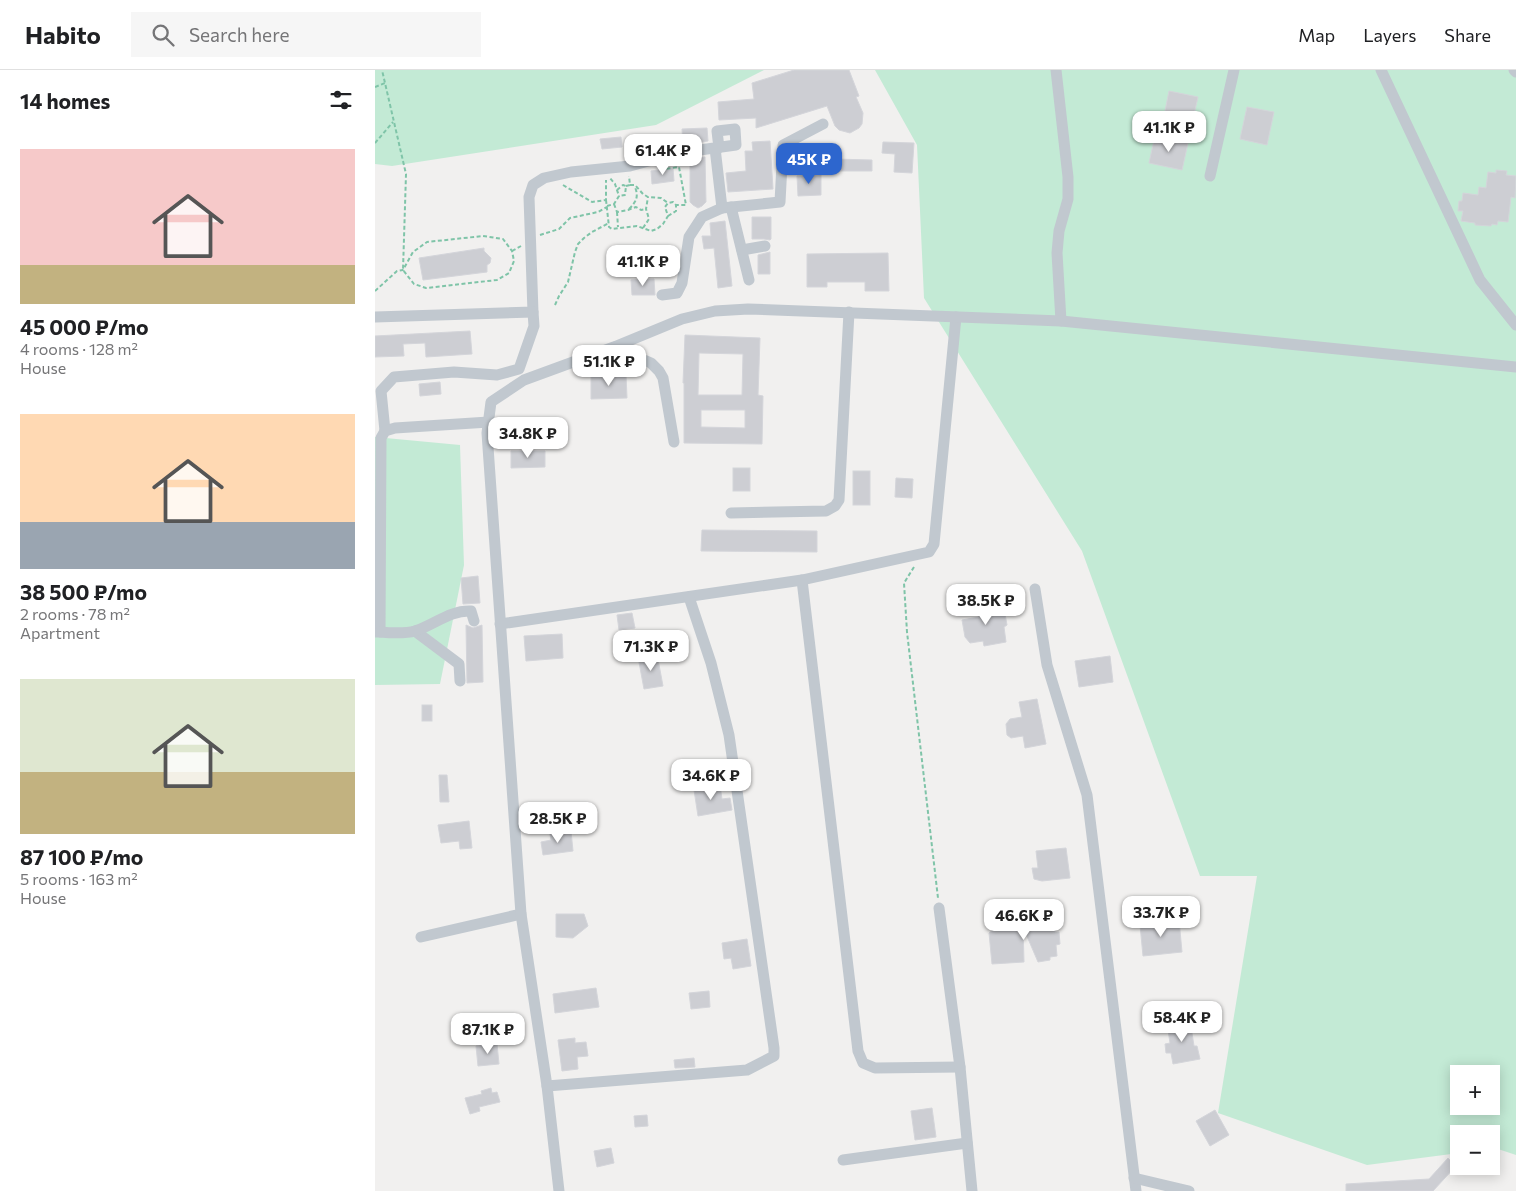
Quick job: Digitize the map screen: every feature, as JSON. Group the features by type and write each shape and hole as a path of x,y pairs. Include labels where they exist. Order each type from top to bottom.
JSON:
{"street":[{"path":"1056,70 1068,178 1068,198 1059,231 1057,253 1061,321"},
{"path":"1210,176 1234,70"},
{"path":"1381,70 1480,280 1516,325"},
{"path":"662,295 677,293 683,283 689,237 703,217 726,207 780,202 783,145 823,124"},
{"path":"474,621 471,611 460,610 415,631 399,633 377,632 381,438 385,431 381,391 394,377 454,372 497,375 519,369 534,326 529,197 533,185 544,178 571,172 630,166 677,153 717,148 726,207 742,250 749,280"},
{"path":"742,250 765,246"},
{"path":"559,1191 547,1086 521,914 487,434 491,402 524,380 614,347 682,319 715,311 748,309 1061,321 1516,367"},
{"path":"375,317 533,312"},
{"path":"731,513 826,511 835,506 839,500 849,312"},
{"path":"500,624 802,580 929,552 934,544 956,317"},
{"path":"614,347 651,363 659,371 663,378 674,442"},
{"path":"385,431 395,428 489,422"},
{"path":"802,580 858,1051 863,1063 875,1068 960,1067"},
{"path":"1035,589 1047,665 1087,795 1136,1191"},
{"path":"547,1086 747,1070 774,1056 773,1038 729,735 711,663 689,597"},
{"path":"415,631 459,664 460,681"},
{"path":"939,908 960,1067 972,1191"},
{"path":"421,937 521,914"},
{"path":"843,1160 967,1143"},
{"path":"1134,1178 1189,1191"}],"path":[{"path":"382,70 406,174 403,270 414,284 426,288 497,280 509,273 514,261 512,251 503,239 483,236 427,242 413,252 403,270"},
{"path":"375,87 385,83"},
{"path":"375,143 394,122"},
{"path":"617,190 623,185 635,185 643,194 649,197 661,198 668,203 686,204 679,166 663,169"},
{"path":"623,176 629,175 630,184"},
{"path":"616,177 605,181 609,226 612,228 637,226 651,231 657,229 663,224 667,216 676,211 676,204"},
{"path":"610,178 615,184 619,196"},
{"path":"563,185 593,202 606,200"},
{"path":"628,210 636,202 638,194 635,185"},
{"path":"512,251 531,239 559,229 570,218 598,212 614,204 619,196 625,195 626,186"},
{"path":"643,228 649,219 646,209 649,197"},
{"path":"667,216 665,207 668,203"},
{"path":"614,204 617,212 618,227"},
{"path":"617,212 636,207 641,210 646,209"},
{"path":"555,305 569,282 578,244 592,232 609,223"},
{"path":"375,291 397,271 403,270"},
{"path":"921,555 904,583 907,632 939,908"}],"green space":[{"path":"375,70 764,70 656,125 392,166 375,164"},
{"path":"875,70 1516,70 1516,1155 1500,1150 1500,1125 1450,1125 1450,1154 1367,1165 1218,1113 1257,876 1200,876 1082,551 924,298 917,145"},
{"path":"375,437 460,445 464,565 440,684 375,685"}],"building":[{"path":"794,70 849,70 859,96 856,97 863,113 862,124 859,128 850,133 839,130 835,126 827,106 756,128 756,118 719,120 718,102 754,99 752,83"},
{"path":"1169,91 1198,97 1192,123 1164,116"},
{"path":"1247,107 1274,112 1267,145 1240,139"},
{"path":"707,128 708,141 683,145 682,129"},
{"path":"1155,136 1188,143 1182,170 1149,163"},
{"path":"621,137 622,147 602,149 600,139"},
{"path":"770,141 773,189 728,192 726,173 746,171 745,151 753,151 752,142"},
{"path":"883,142 914,143 912,173 894,172 895,154 882,153"},
{"path":"705,157 706,202 698,208 690,202 690,159"},
{"path":"833,159 872,160 872,171 833,171"},
{"path":"673,168 674,181 652,184 651,171"},
{"path":"1496,170 1507,171 1506,175 1516,176 1515,198 1511,197 1508,222 1498,221 1497,225 1492,224 1491,226 1475,225 1475,223 1461,221 1463,211 1458,211 1459,201 1462,201 1463,193 1478,195 1479,187 1486,188 1488,172 1496,173"},
{"path":"821,175 821,195 798,196 797,176"},
{"path":"752,217 771,217 770,240 752,239"},
{"path":"725,221 732,286 718,288 714,248 704,249 702,236 711,236 710,223"},
{"path":"484,248 484,251 491,258 490,263 487,265 487,272 423,280 419,258"},
{"path":"770,252 770,274 758,274 758,255"},
{"path":"888,253 889,291 865,291 865,282 827,282 827,287 807,287 807,254"},
{"path":"654,279 655,295 632,295 631,280"},
{"path":"470,331 472,354 426,357 425,343 403,344 404,356 375,357 375,336"},
{"path":"685,335 760,338 758,395 763,396 762,444 684,443 683,383","holes":["699,353 743,354 742,395 698,395","701,410 745,410 745,428 701,427"]},
{"path":"626,375 627,398 591,399 591,376"},
{"path":"440,382 441,394 420,396 419,384"},
{"path":"511,451 545,451 545,467 511,468"},
{"path":"733,468 750,468 750,491 733,491"},
{"path":"853,471 870,471 870,505 853,505"},
{"path":"896,478 913,479 912,498 895,497"},
{"path":"702,530 817,531 817,552 701,551"},
{"path":"478,576 480,603 463,604 461,578"},
{"path":"994,603 995,609 1004,608 1007,625 1004,627 1006,642 984,646 983,641 970,643 965,637 962,620 979,617 977,606"},
{"path":"632,613 635,628 619,630 617,615"},
{"path":"466,625 473,628 482,625 483,682 467,683"},
{"path":"562,634 563,658 526,661 524,636"},
{"path":"657,654 663,686 644,689 638,657"},
{"path":"1110,656 1113,682 1079,687 1075,661"},
{"path":"1037,699 1046,744 1025,748 1023,736 1011,738 1007,735 1006,724 1010,719 1022,717 1019,702"},
{"path":"422,705 432,705 432,721 422,721"},
{"path":"439,775 447,775 449,802 440,802"},
{"path":"720,785 722,799 730,798 732,810 698,816 694,790"},
{"path":"469,821 472,848 460,849 459,841 441,843 438,825"},
{"path":"571,831 573,851 543,855 541,842 551,840 550,834"},
{"path":"1066,848 1070,878 1042,881 1034,879 1032,868 1038,868 1036,851"},
{"path":"556,914 584,914 588,926 573,938 556,937"},
{"path":"1047,916 1047,921 1054,921 1055,932 1059,932 1060,944 1056,945 1057,956 1050,957 1050,960 1038,962 1023,927 1024,962 992,964 989,933 994,929 1001,928 1001,925 1021,923 1019,919"},
{"path":"1179,920 1182,952 1143,956 1140,925"},
{"path":"747,939 751,966 733,969 731,958 724,959 722,943"},
{"path":"596,988 599,1007 555,1013 553,994"},
{"path":"709,991 710,1007 691,1009 689,993"},
{"path":"1190,1020 1194,1046 1197,1046 1200,1059 1173,1064 1171,1053 1166,1053 1165,1044 1170,1043 1167,1023"},
{"path":"575,1038 575,1043 586,1042 588,1056 577,1057 578,1069 562,1071 558,1040"},
{"path":"497,1044 499,1064 478,1066 476,1046"},
{"path":"694,1058 695,1067 675,1068 674,1060"},
{"path":"491,1088 492,1093 497,1092 500,1102 479,1107 480,1111 470,1114 465,1098 482,1094 481,1091"},
{"path":"932,1108 936,1137 915,1140 911,1111"},
{"path":"1215,1110 1229,1135 1210,1146 1196,1121"},
{"path":"647,1115 648,1126 635,1127 634,1116"},
{"path":"611,1148 614,1163 597,1167 594,1151"},
{"path":"1448,1158 1450,1160 1450,1173 1433,1191 1346,1191 1346,1184 1429,1179"}]}
